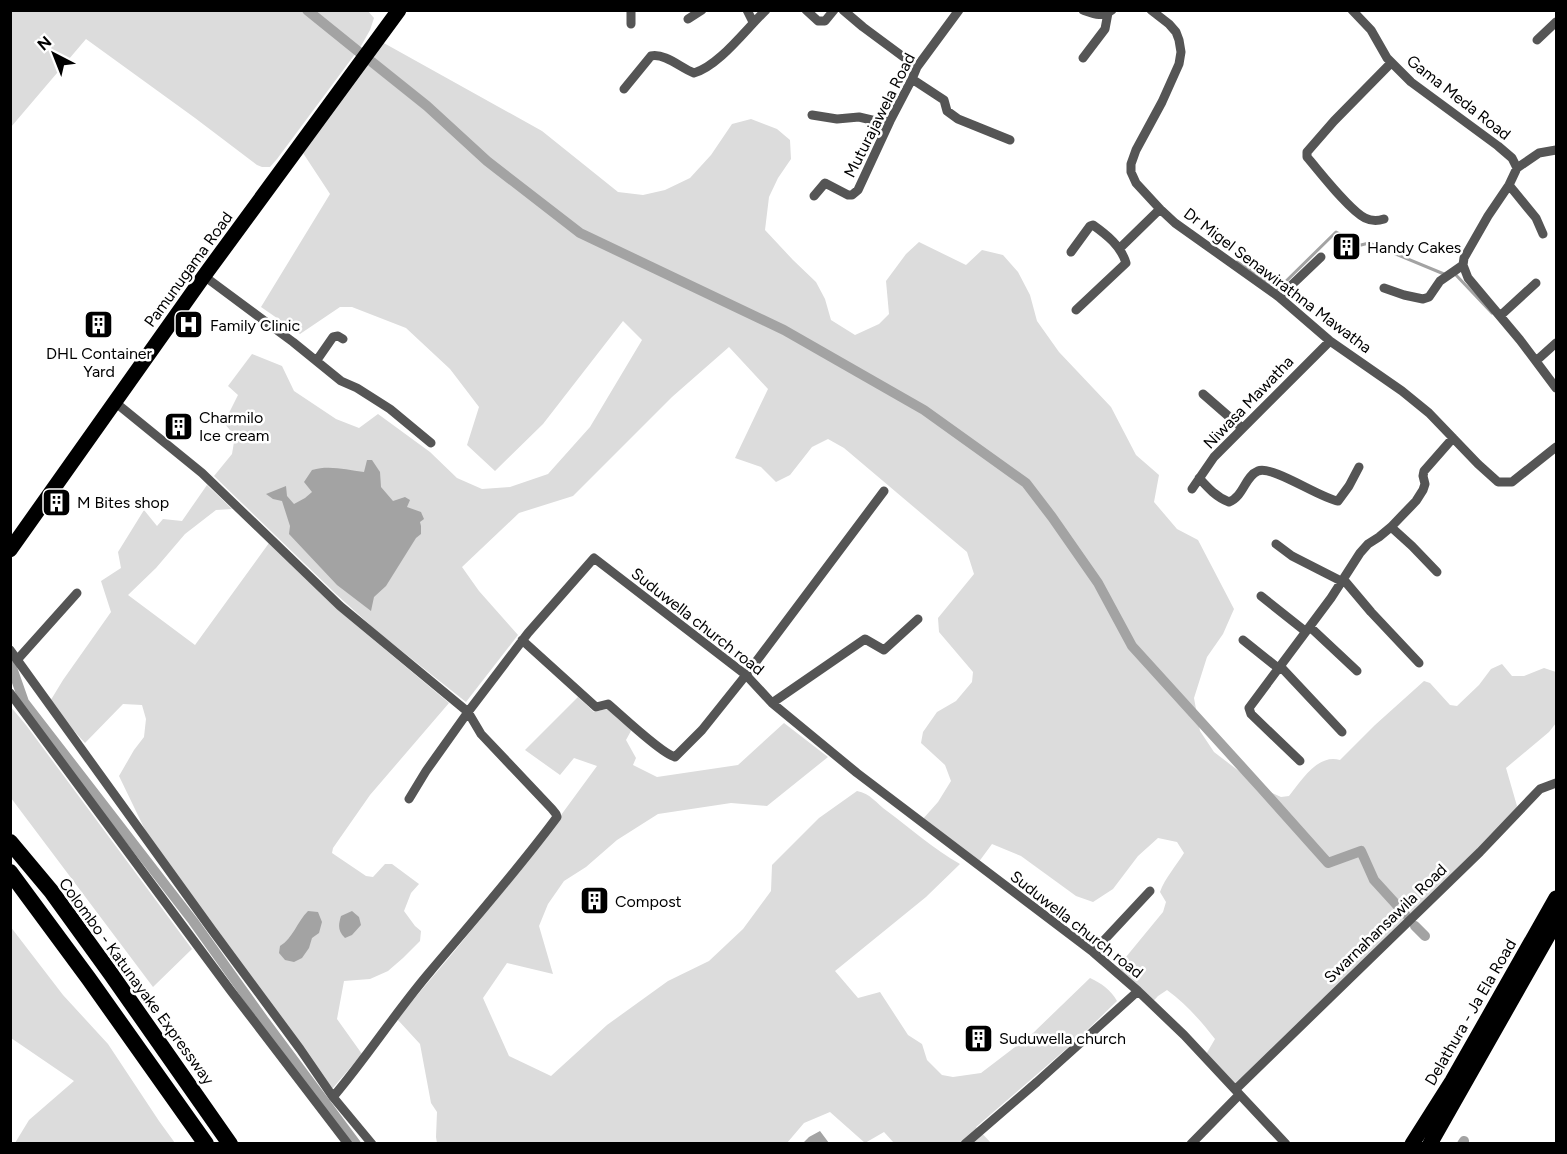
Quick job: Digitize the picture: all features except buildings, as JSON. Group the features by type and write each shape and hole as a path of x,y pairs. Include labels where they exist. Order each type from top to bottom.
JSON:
{"highway":[{"name":"Colombo - Katunayake Expressway","path":"10,842 51,891 230,1143"},
{"path":"10,872 58,935 206,1143"}],"main road":[{"name":"Pamunugama Road","path":"10,550 204,276 399,10"},
{"name":"Delathura - Ja Ela Road","path":"1412,1143 1452,1081 1557,898"},
{"name":"Delathura - Ja Ela Road","path":"1430,1143 1557,922"}],"street":[{"path":"631,10 631,24"},
{"path":"688,19 702,10"},
{"path":"747,10 753,22"},
{"path":"624,89 651,56 656,55 669,60 694,73 701,71 715,61 766,10"},
{"path":"806,10 818,21 825,21 834,10"},
{"path":"843,10 917,67"},
{"name":"Muturajawela Road","path":"813,196 825,183 848,195 858,190 917,67 959,10"},
{"path":"1083,10 1097,15 1110,12 1105,29 1083,58"},
{"name":"Dr Migel Senawirathna Mawatha","path":"1151,10 1176,32 1181,52 1179,64 1131,164 1131,172 1136,183 1160,209 1175,223 1279,297 1330,341 1402,391 1429,413 1498,483 1512,482 1557,447"},
{"name":"Gama Meda Road","path":"1352,10 1371,30 1391,63 1411,82 1498,146 1512,158 1517,168"},
{"path":"1537,40 1557,22"},
{"path":"1384,219 1378,221 1366,219 1353,209 1312,162 1307,152 1328,127 1391,63"},
{"path":"912,79 944,100 947,111 958,119 1010,140"},
{"path":"812,115 837,119 859,117 890,122"},
{"path":"1557,150 1539,153 1517,168 1464,258 1463,265 1468,279 1557,388"},
{"path":"1509,185 1536,218 1543,234"},
{"path":"1119,249 1160,209"},
{"path":"1071,252 1093,225 1119,249 1126,262 1076,310"},
{"path":"1279,297 1321,257"},
{"path":"1384,288 1423,299 1429,297 1440,281 1463,265"},
{"path":"204,276 317,360 341,381 357,388 390,409 431,443"},
{"path":"1500,316 1536,283"},
{"path":"317,360 333,337 339,336 343,339"},
{"name":"Niwasa Mawatha","path":"1192,489 1214,457 1330,341"},
{"path":"1536,360 1557,343"},
{"path":"1203,394 1242,428"},
{"path":"116,403 202,473 340,606 468,712 481,735 557,817 428,975 333,1097"},
{"path":"1300,761 1248,710 1344,581 1360,553 1391,527 1416,501 1425,484 1424,471 1453,438"},
{"path":"1199,478 1211,491 1229,502 1235,500 1254,473 1266,470 1338,501 1359,467"},
{"path":"522,640 596,707 608,704 675,757 702,730 746,675 884,491"},
{"path":"1391,527 1437,572"},
{"path":"1276,544 1292,556 1344,581 1419,663"},
{"name":"Suduwella church road","path":"409,799 426,771 522,640 594,558 746,675 772,703 857,773 1093,952 1138,991 1286,1143"},
{"path":"17,660 77,593"},
{"path":"1261,596 1308,629 1357,671"},
{"path":"772,703 865,639 884,650 918,619"},
{"path":"1243,639 1279,667 1342,732"},
{"path":"10,650 333,1097 372,1143"},
{"path":"10,693 231,991 348,1143"},
{"name":"Swarnahansawila Road","path":"1191,1143 1238,1092 1480,852 1540,789 1557,783"},
{"path":"1093,952 1150,891"},
{"path":"965,1143 1138,991"}],"shaded area":[{"path":"367,10 374,18 361,46 270,167 257,165 86,39 11,127 11,11"},
{"path":"382,42 542,131 618,192 643,195 665,190 690,178 711,155 732,124 751,119 777,129 790,140 791,159 769,197 765,230 816,282 825,299 831,320 855,335 879,324 889,314 886,281 906,254 919,242 966,265 982,250 1003,255 1018,272 1030,295 1037,321 1059,352 1111,407 1136,455 1159,475 1154,502 1177,529 1198,540 1234,609 1223,634 1207,657 1194,698 1200,731 1214,752 1261,788 1281,797 1289,796 1317,764 1332,759 1340,760 1424,681 1430,683 1450,705 1457,706 1479,685 1491,669 1502,664 1512,676 1524,676 1544,668 1556,672 1556,723 1549,732 1506,768 1517,806 1511,816 1242,1080 1234,1085 1205,1056 1215,1039 1180,1001 1167,990 1149,1006 1112,974 1163,912 1166,902 1160,892 1184,853 1177,842 1158,838 1138,856 1113,889 1093,902 1076,896 1021,856 992,844 978,863 922,820 938,802 951,781 945,765 921,743 923,732 937,712 956,701 972,682 973,672 939,632 938,618 974,574 967,552 844,448 828,439 812,447 790,475 776,482 761,467 735,458 768,389 729,347 672,397 573,496 519,513 462,567 479,591 518,635 466,702 379,633 214,476 232,454 235,436 224,423 238,395 228,386 252,354 282,366 294,391 336,419 359,428 378,414 430,452 457,478 482,489 510,487 548,474 590,427 642,340 623,321 543,424 495,471 467,445 479,407 450,369 406,328 352,307 340,307 300,334 261,307 330,194 303,153"},
{"path":"367,460 372,460 380,472 381,487 393,501 405,497 410,500 407,507 421,512 424,519 420,522 421,534 416,538 386,586 374,597 371,611 337,585 289,534 290,526 282,501 266,494 286,486 287,496 294,504 312,492 304,482 312,470 332,468 364,472"},
{"path":"207,485 232,509 216,510 185,534 156,568 128,595 195,645 269,543 338,610 449,703 370,795 333,848 332,853 366,876 373,877 385,864 392,864 419,884 411,893 404,911 421,931 420,941 388,971 370,979 344,981 337,1019 362,1054 332,1089 148,836 119,776 144,737 146,719 142,705 123,704 85,743 49,703 111,612 101,581 121,568 118,552 144,510 157,526 163,519 182,521"},
{"path":"578,697 594,712 607,709 632,729 626,740 636,758 633,765 657,777 738,765 784,723 828,757 767,806 731,803 658,814 617,840 586,867 564,881 548,904 539,926 553,974 507,963 483,998 509,1056 551,1076 607,1025 668,981 709,961 743,929 771,891 772,865 819,818 857,791 870,796 923,839 960,864 926,897 835,971 858,998 880,992 908,1035 922,1044 927,1060 942,1075 953,1077 981,1073 1032,1034 1090,978 1105,987 1117,1001 1080,1037 976,1127 992,1144 894,1143 884,1132 865,1143 830,1112 804,1123 787,1143 437,1143 437,1112 431,1103 420,1044 397,1019 520,871 597,766 574,758 560,775 525,750"},
{"path":"10,706 192,949 153,987 11,798"},
{"path":"308,911 318,912 322,922 319,933 312,938 302,958 294,962 285,960 279,953 280,946 288,939"},
{"path":"352,911 359,917 361,925 352,935 345,938 339,926 341,916"},
{"path":"10,926 63,995 108,1044 175,1143 15,1143 29,1120 74,1081 11,1038"},
{"path":"820,1131 829,1143 803,1143 809,1137"}],"waterway":[{"path":"307,10 359,52"},
{"path":"372,62 427,106 487,161 580,233 784,330 924,410 1026,483 1098,583 1132,646 1328,863 1361,851 1374,880 1405,914"},
{"path":"1237,262 1276,291 1336,232 1361,245 1369,243 1444,274"},
{"path":"1455,274 1492,313"},
{"path":"10,662 24,702 193,921 356,1144"},
{"path":"1415,926 1425,936"}],"place":[{"name":"Handy Cakes","path":"1346,247"},
{"name":"DHL Container Yard","path":"99,325"},
{"name":"Family Clinic","path":"189,325"},
{"name":"Charmilo Ice cream","path":"178,426"},
{"name":"M Bites shop","path":"56,502"},
{"name":"Compost","path":"594,901"},
{"name":"Suduwella church","path":"978,1038"}]}
